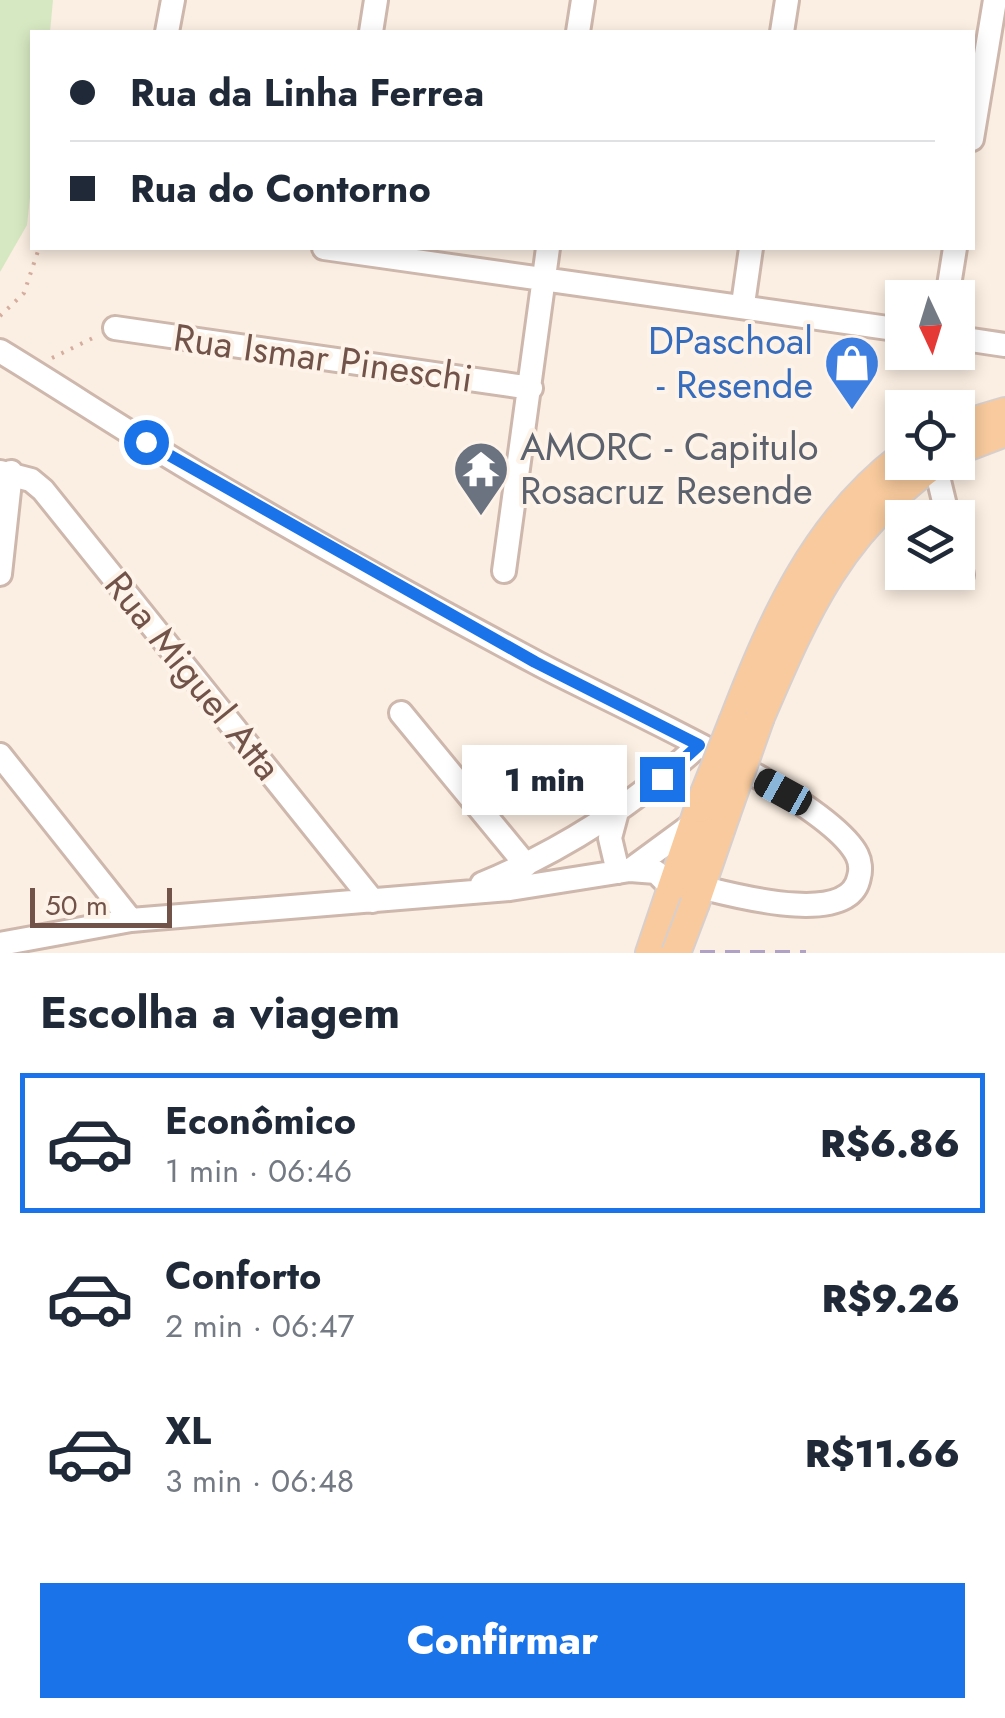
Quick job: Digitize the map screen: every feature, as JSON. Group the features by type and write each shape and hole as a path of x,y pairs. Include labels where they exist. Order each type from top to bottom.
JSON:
{"main road":[{"path":"975,421 1005,412"},
{"path":"975,443 1005,432"},
{"path":"747,719 772,621 814,551 866,484 885,469"},
{"path":"676,953 684,894 706,816 747,719 848,545 884,502 913,480"},
{"path":"650,953 684,894"}],"street":[{"path":"167,30 172,0"},
{"path":"371,30 376,0"},
{"path":"578,30 582,0"},
{"path":"975,121 995,0"},
{"path":"782,30 788,2"},
{"path":"348,250 885,327"},
{"path":"504,571 548,250"},
{"path":"743,304 751,250"},
{"path":"950,280 955,250"},
{"name":"Rua Ismar Pineschi","path":"115,328 531,388"},
{"path":"975,340 1005,344"},
{"path":"0,351 257,507 535,662 783,792 839,833 857,856 860,871 857,888 847,896 812,905 684,894 656,872 624,871 510,889 131,920 0,944"},
{"path":"0,574 6,472"},
{"name":"Rua Miguel Atta","path":"6,472 43,490 373,900"},
{"path":"401,713 526,865"},
{"path":"465,891 526,865 618,808 662,779 699,745"},
{"path":"0,755 131,920"},
{"path":"618,808 610,838 624,871"},
{"path":"624,871 706,816"}],"path":[{"path":"0,316 24,293 38,250"},
{"path":"29,369 115,328"}],"green space":[{"path":"0,0 53,0 50,30 30,30 27,225 0,272"}],"railway":[{"path":"675,953 806,953"}],"place":[{"name":"DPaschoal - Resende","path":"852,412"},
{"name":"AMORC - Capitulo Rosacruz Resende","path":"481,518"}],"route":[{"path":"146,442 535,662 699,745 662,779"}]}
